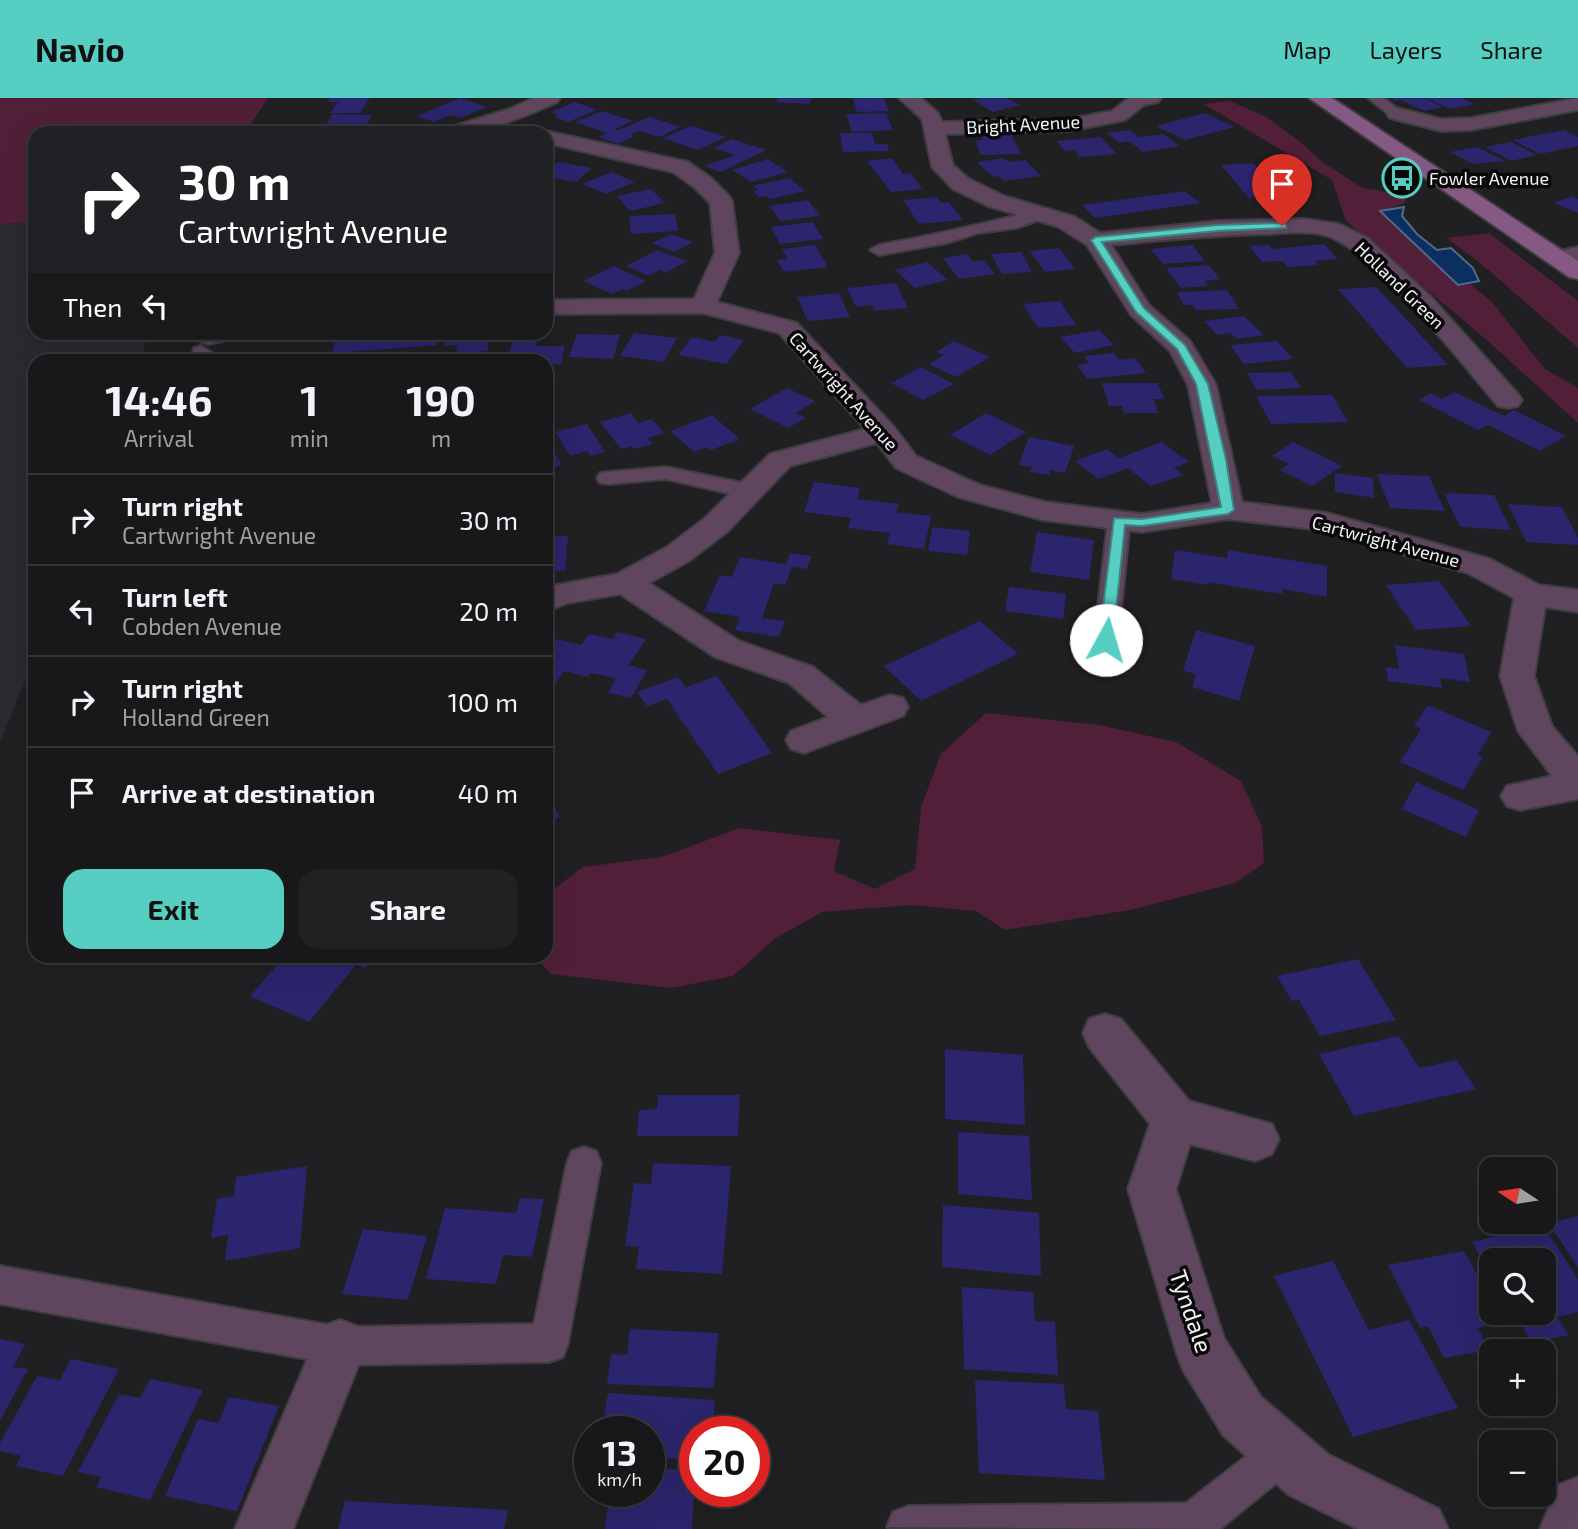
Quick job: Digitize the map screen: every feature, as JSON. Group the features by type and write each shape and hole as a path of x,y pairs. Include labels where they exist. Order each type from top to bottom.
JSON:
{"street":[{"path":"475,126 550,98"},
{"path":"909,98 930,117 943,167 961,184 996,201 1067,222 1096,240 1140,310 1181,347 1202,384 1220,459 1228,510"},
{"name":"Bright Avenue","path":"932,128 1069,125 1118,116 1137,101 1150,98"},
{"path":"1319,98 1568,256 1578,272"},
{"path":"1397,114 1437,133 1578,104"},
{"path":"492,121 509,126"},
{"path":"553,139 680,167 703,183 721,201 727,253 703,306"},
{"name":"Holland Green","path":"1096,240 1217,228 1304,226 1331,229 1360,243 1423,303 1508,400"},
{"name":"Cartwright Avenue","path":"553,307 703,306 788,328 884,433 906,462 969,491 1043,511 1142,523 1228,510 1316,520 1479,566 1531,594 1578,601"},
{"path":"553,597 625,583 678,554 716,525 780,460 884,433"},
{"path":"625,583 727,649 801,676 856,720"},
{"path":"1520,796 1578,783 1536,731 1517,676 1531,594"},
{"path":"804,740 890,707"},
{"path":"1105,1033 1175,1119 1255,1139"},
{"name":"Tyndale","path":"1175,1119 1152,1189 1202,1351 1242,1416 1309,1475 1419,1529"},
{"path":"264,1529 340,1346"},
{"path":"1569,1529 1578,1505"}],"lane":[{"path":"1375,98 1397,114"},
{"path":"879,250 947,238 975,228 1016,223 1042,214"},
{"path":"608,478 666,473 749,491"},
{"path":"1106,640 1119,521"},
{"path":"0,1285 340,1346 549,1343 584,1163"},
{"path":"908,1527 1193,1524 1283,1452"}],"shaded area":[{"path":"0,98 268,98 250,126 28,126 28,222 0,224"},
{"path":"1230,101 1266,117 1298,140 1322,162 1363,188 1406,195 1405,203 1385,210 1492,302 1545,369 1578,388 1578,423 1489,342 1346,221 1332,180 1204,104"},
{"path":"28,222 28,340 147,340 142,354 28,354 28,673 0,743 0,224"},
{"path":"1489,233 1578,301 1578,348 1479,262 1447,238"},
{"path":"986,713 1099,725 1176,742 1241,781 1262,827 1264,863 1235,883 1130,910 1005,930 976,911 911,905 822,912 776,938 733,976 671,988 551,974 541,963 553,963 553,890 583,867 662,857 739,828 840,840 834,871 875,889 915,869 921,807 941,754"}],"water":[{"path":"1404,207 1402,216 1417,234 1437,250 1451,248 1473,268 1479,281 1458,285 1380,211"}],"building":[{"path":"330,98 370,98 360,113 330,113 338,102 327,102"},
{"path":"460,98 487,107 461,118 450,115 434,122 417,116"},
{"path":"778,98 812,98 809,104 776,102"},
{"path":"853,98 884,98 889,111 857,112"},
{"path":"1007,98 1020,105 993,112 973,100"},
{"path":"1389,98 1424,98 1443,107 1424,111 1401,100"},
{"path":"1427,98 1462,98 1475,104 1450,109"},
{"path":"575,102 597,110 568,122 555,117 559,115 551,112"},
{"path":"602,111 633,121 615,129 618,130 650,117 681,127 659,137 639,131 630,135 635,136 618,144 599,137 607,133 575,122"},
{"path":"886,113 893,130 852,132 846,114"},
{"path":"1205,113 1235,127 1185,140 1156,126"},
{"path":"333,114 372,115 365,126 325,126"},
{"path":"691,126 726,137 698,150 663,138"},
{"path":"1130,130 1140,137 1163,134 1180,146 1143,152 1129,141 1119,143 1107,133"},
{"path":"1564,130 1578,137 1578,146 1540,154 1513,140"},
{"path":"840,133 872,133 875,144 887,144 889,151 843,152"},
{"path":"1011,134 1021,154 981,155 975,141 983,140 980,135"},
{"path":"1101,137 1117,154 1080,157 1074,150 1065,151 1057,141"},
{"path":"732,139 766,150 721,172 704,166 735,155 714,148"},
{"path":"1511,142 1537,155 1511,161 1485,147"},
{"path":"1477,147 1505,161 1473,164 1450,152"},
{"path":"892,158 903,174 911,173 922,189 891,192 867,161"},
{"path":"1004,158 1008,162 1025,160 1041,176 1004,181 999,176 993,177 977,162"},
{"path":"768,159 788,172 752,182 732,170"},
{"path":"558,162 592,168 576,182 553,178 553,167"},
{"path":"1253,163 1298,213 1271,215 1256,197 1249,198 1221,165"},
{"path":"611,172 635,182 606,194 582,184"},
{"path":"790,178 805,191 770,199 766,196 759,197 753,192 758,190 753,186"},
{"path":"651,189 665,203 630,211 617,196"},
{"path":"1185,191 1200,203 1095,218 1082,205"},
{"path":"1572,196 1578,199 1578,213 1554,203"},
{"path":"937,197 941,203 949,202 963,220 919,224 903,200"},
{"path":"808,200 820,216 781,221 769,206"},
{"path":"675,214 678,231 631,234 629,216"},
{"path":"813,222 823,239 780,244 771,227"},
{"path":"671,234 693,242 674,252 652,243"},
{"path":"1324,244 1338,259 1315,261 1319,265 1288,267 1282,261 1262,262 1249,246 1269,245 1272,249"},
{"path":"815,245 828,267 784,272 777,260 788,259 782,249"},
{"path":"1192,245 1205,261 1163,264 1150,249"},
{"path":"1059,248 1075,269 1045,272 1030,251"},
{"path":"657,250 687,261 666,273 659,270 649,276 626,266"},
{"path":"1021,252 1032,272 1002,274 991,254"},
{"path":"967,254 973,262 983,260 995,274 959,279 943,258"},
{"path":"927,262 948,280 915,288 895,270"},
{"path":"1209,265 1220,279 1205,281 1208,286 1181,288 1166,268"},
{"path":"614,266 646,281 627,291 622,289 612,294 583,281"},
{"path":"896,283 908,308 875,311 872,305 856,307 847,288"},
{"path":"1376,287 1448,365 1407,368 1338,289"},
{"path":"1227,290 1239,309 1196,310 1193,305 1184,305 1177,292"},
{"path":"839,293 850,317 808,321 797,297"},
{"path":"1060,301 1076,325 1038,328 1023,304"},
{"path":"1244,316 1264,335 1237,339 1231,333 1217,335 1204,321"},
{"path":"1099,330 1114,345 1075,353 1060,337"},
{"path":"634,333 677,338 664,362 620,356"},
{"path":"577,334 620,335 613,359 569,357"},
{"path":"720,335 744,340 727,364 678,355 692,337 715,342"},
{"path":"438,340 437,345 332,354 335,341"},
{"path":"444,340 489,340 488,351 456,354 457,345 444,346"},
{"path":"513,340 537,340 535,346 565,346 561,364 553,364 553,354 509,354"},
{"path":"954,341 990,357 956,377 929,364 944,355 936,352"},
{"path":"1277,341 1293,359 1244,364 1230,345"},
{"path":"1114,353 1119,360 1135,358 1146,373 1087,379 1077,365 1089,363 1084,356"},
{"path":"921,367 954,384 923,400 891,383"},
{"path":"1291,372 1301,388 1257,390 1247,373"},
{"path":"1102,383 1158,383 1164,399 1154,399 1158,413 1124,413 1122,406 1109,406"},
{"path":"787,388 815,401 796,413 806,418 788,428 750,409"},
{"path":"1455,392 1504,416 1514,410 1566,436 1540,451 1488,425 1478,430 1419,400 1431,393 1442,399"},
{"path":"1332,395 1348,422 1271,424 1256,396"},
{"path":"631,413 638,423 652,419 664,433 648,438 653,444 621,449 600,422"},
{"path":"986,413 1026,432 990,455 950,435"},
{"path":"712,415 740,439 711,450 707,447 694,452 670,431"},
{"path":"587,424 605,452 590,456 587,451 570,456 555,432"},
{"path":"1029,437 1074,446 1065,473 1050,470 1049,475 1030,472 1032,467 1019,465"},
{"path":"1162,442 1189,462 1174,468 1183,475 1151,486 1128,468 1098,479 1075,461 1107,449 1119,458"},
{"path":"1293,442 1342,466 1312,486 1280,470 1289,464 1272,456"},
{"path":"553,450 562,465 553,467"},
{"path":"1335,473 1373,478 1374,498 1335,492"},
{"path":"1377,474 1429,476 1445,511 1390,508"},
{"path":"814,482 860,488 857,499 899,504 896,512 931,516 924,549 887,544 890,533 848,528 851,518 804,512"},
{"path":"1444,493 1494,495 1511,530 1460,527"},
{"path":"1508,504 1562,507 1578,538 1578,545 1526,542"},
{"path":"932,527 970,531 967,555 928,551"},
{"path":"1037,532 1094,540 1089,580 1030,572"},
{"path":"568,536 565,571 553,572 553,537"},
{"path":"1175,550 1227,558 1228,550 1327,566 1327,597 1282,589 1282,594 1171,579"},
{"path":"790,553 812,556 807,569 792,567 785,585 774,583 762,618 785,621 779,637 735,630 740,617 704,611 720,575 732,577 740,557 786,564"},
{"path":"1439,581 1471,626 1416,630 1386,585"},
{"path":"1009,587 1066,594 1063,619 1005,611"},
{"path":"980,621 1018,654 921,701 884,666"},
{"path":"1196,630 1255,646 1239,701 1192,687 1196,674 1183,671"},
{"path":"617,632 646,639 629,665 647,670 631,698 608,693 616,678 591,673 588,677 564,671 556,683 553,682 553,644 557,639 581,645 589,634 613,639"},
{"path":"1395,645 1464,654 1470,682 1440,678 1442,688 1388,681 1386,667 1399,669"},
{"path":"717,676 772,753 718,774 667,699 647,706 637,692 678,677 686,687"},
{"path":"1428,705 1491,732 1478,755 1483,757 1463,790 1400,762 1421,729 1414,726"},
{"path":"1416,782 1479,810 1466,837 1402,809"},
{"path":"553,804 560,817 553,820"},
{"path":"1358,959 1396,1020 1320,1036 1299,1000 1292,1001 1277,976"},
{"path":"279,963 369,963 365,968 356,965 309,1022 250,996"},
{"path":"1399,1036 1419,1068 1457,1060 1476,1089 1354,1116 1319,1054"},
{"path":"945,1049 1023,1055 1025,1125 945,1119"},
{"path":"658,1095 740,1095 738,1136 637,1136 639,1110 657,1109"},
{"path":"958,1132 1029,1136 1032,1200 958,1194"},
{"path":"653,1163 731,1166 722,1274 636,1269 639,1247 625,1246 634,1183 651,1184"},
{"path":"307,1166 300,1248 225,1261 228,1235 211,1238 217,1199 234,1196 236,1177"},
{"path":"520,1198 544,1199 532,1257 503,1255 496,1284 426,1279 445,1208 516,1213"},
{"path":"943,1205 1039,1213 1041,1276 942,1267"},
{"path":"1578,1216 1578,1268 1556,1234 1556,1221"},
{"path":"363,1229 427,1236 408,1300 342,1294"},
{"path":"1505,1234 1549,1234 1578,1279 1578,1312 1557,1317 1569,1335 1550,1339 1530,1339 1522,1325 1556,1325 1556,1248 1479,1248 1479,1254 1472,1242"},
{"path":"1464,1251 1479,1279 1479,1325 1492,1325 1478,1328 1484,1339 1479,1339 1479,1352 1444,1358 1428,1326 1420,1328 1388,1265"},
{"path":"1333,1261 1369,1330 1409,1320 1458,1408 1353,1437 1274,1276"},
{"path":"962,1287 1033,1292 1035,1321 1055,1322 1058,1375 964,1369"},
{"path":"630,1329 718,1333 714,1388 607,1384 611,1354 627,1355"},
{"path":"0,1339 25,1344 13,1367 28,1369 0,1421"},
{"path":"71,1359 119,1369 63,1476 16,1466 21,1456 0,1451 0,1443 37,1376 60,1380"},
{"path":"150,1379 203,1390 150,1500 96,1487 101,1477 78,1472 119,1394 140,1398"},
{"path":"975,1380 1064,1384 1066,1409 1098,1411 1105,1480 979,1473"},
{"path":"608,1393 715,1400 714,1416 679,1416 679,1459 665,1458 665,1416 604,1416"},
{"path":"229,1397 279,1406 237,1511 165,1496 198,1419 218,1423"},
{"path":"665,1469 679,1469 679,1507 693,1507 692,1529 605,1529 608,1507 665,1507"},
{"path":"345,1501 508,1510 504,1529 338,1529"}],"place":[{"name":"Fowler Avenue","path":"1402,178"}],"route":[{"path":"1106,640 1119,521 1142,523 1228,510 1220,459 1202,384 1181,347 1140,310 1096,240 1217,228 1282,226"}]}
